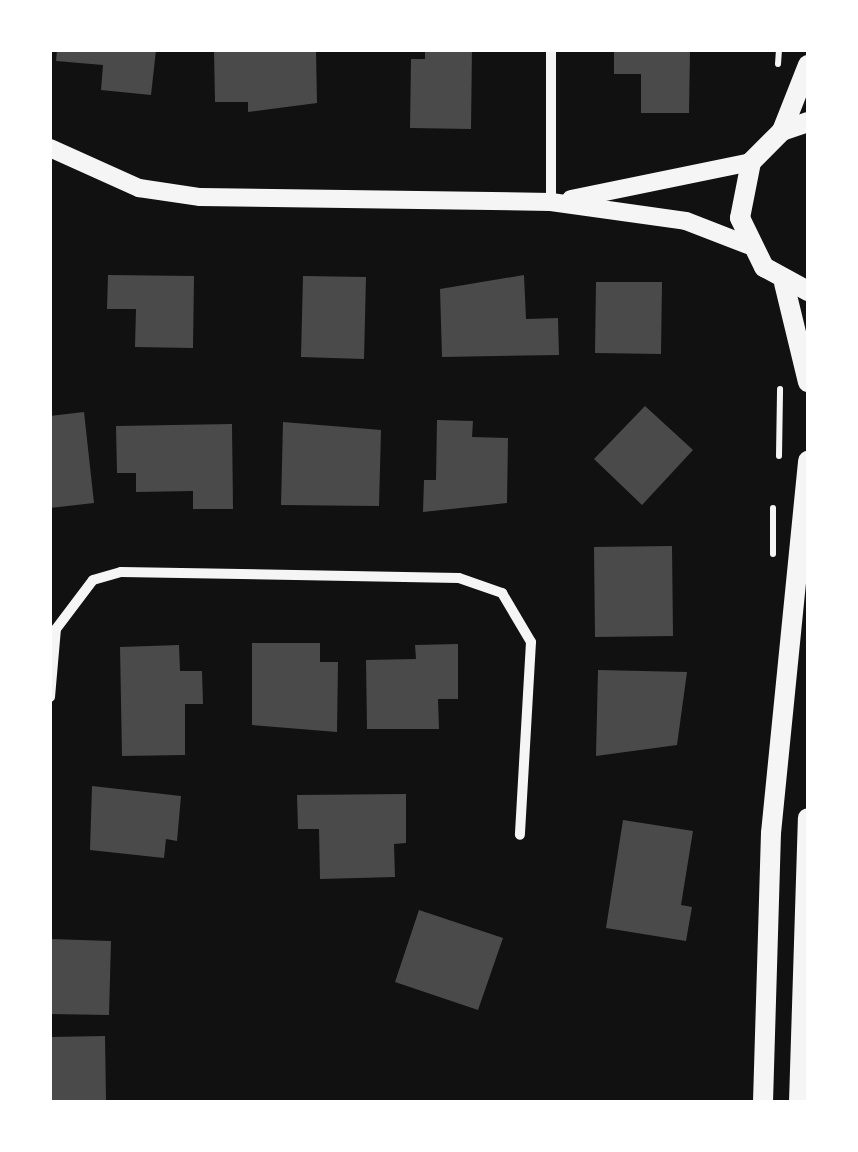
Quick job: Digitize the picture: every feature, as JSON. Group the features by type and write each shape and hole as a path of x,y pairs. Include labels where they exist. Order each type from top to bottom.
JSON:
{"main road":[{"path":"808,65 782,131 751,162 740,190 748,246 784,283 808,291"},
{"path":"782,131 808,122"},
{"path":"784,283 808,382"},
{"path":"763,1102 764,932 808,460"},
{"path":"800,1102 808,818"}],"street":[{"path":"551,50 551,202"},
{"path":"50,148 139,188 200,197 551,202 686,221 748,246"},
{"path":"551,202 751,162"},
{"path":"50,696 56,629 93,580 121,572 459,578 502,593 531,642 520,835"}],"path":[{"path":"776,72 779,50"},
{"path":"778,375 778,468"},
{"path":"774,498 768,545 794,596"}],"building":[{"path":"57,50 156,50 151,95 101,90 103,65 56,61"},
{"path":"214,50 316,50 317,103 248,112 248,102 215,102"},
{"path":"425,50 472,50 471,129 410,128 411,59 425,59"},
{"path":"614,50 690,50 689,113 641,113 641,74 614,74"},
{"path":"108,275 194,276 193,348 135,347 136,309 107,309"},
{"path":"524,275 526,319 558,318 559,355 442,357 440,289"},
{"path":"303,276 366,277 364,359 301,357"},
{"path":"596,282 662,282 661,354 595,353"},
{"path":"645,406 693,450 642,505 594,459"},
{"path":"84,412 94,503 50,508 50,416"},
{"path":"437,420 473,421 472,437 508,438 507,503 423,512 424,480 436,480"},
{"path":"283,422 381,430 379,506 281,505"},
{"path":"232,424 233,509 193,509 193,491 136,492 136,473 117,473 116,426"},
{"path":"672,546 673,636 595,637 594,547"},
{"path":"252,643 320,643 320,662 338,662 337,732 252,725"},
{"path":"458,644 458,699 438,699 439,729 367,729 366,660 416,659 415,645"},
{"path":"179,645 180,671 202,671 203,704 185,704 185,755 122,756 120,647"},
{"path":"598,670 687,672 677,745 596,756"},
{"path":"92,786 181,796 177,841 166,839 164,858 90,850"},
{"path":"406,794 406,843 394,844 395,877 320,879 319,829 298,829 297,795"},
{"path":"623,820 693,831 681,905 692,907 686,941 606,928"},
{"path":"419,910 503,938 478,1010 395,982"},
{"path":"50,939 111,941 109,1015 50,1014"},
{"path":"105,1036 106,1101 50,1102 50,1037"}]}
